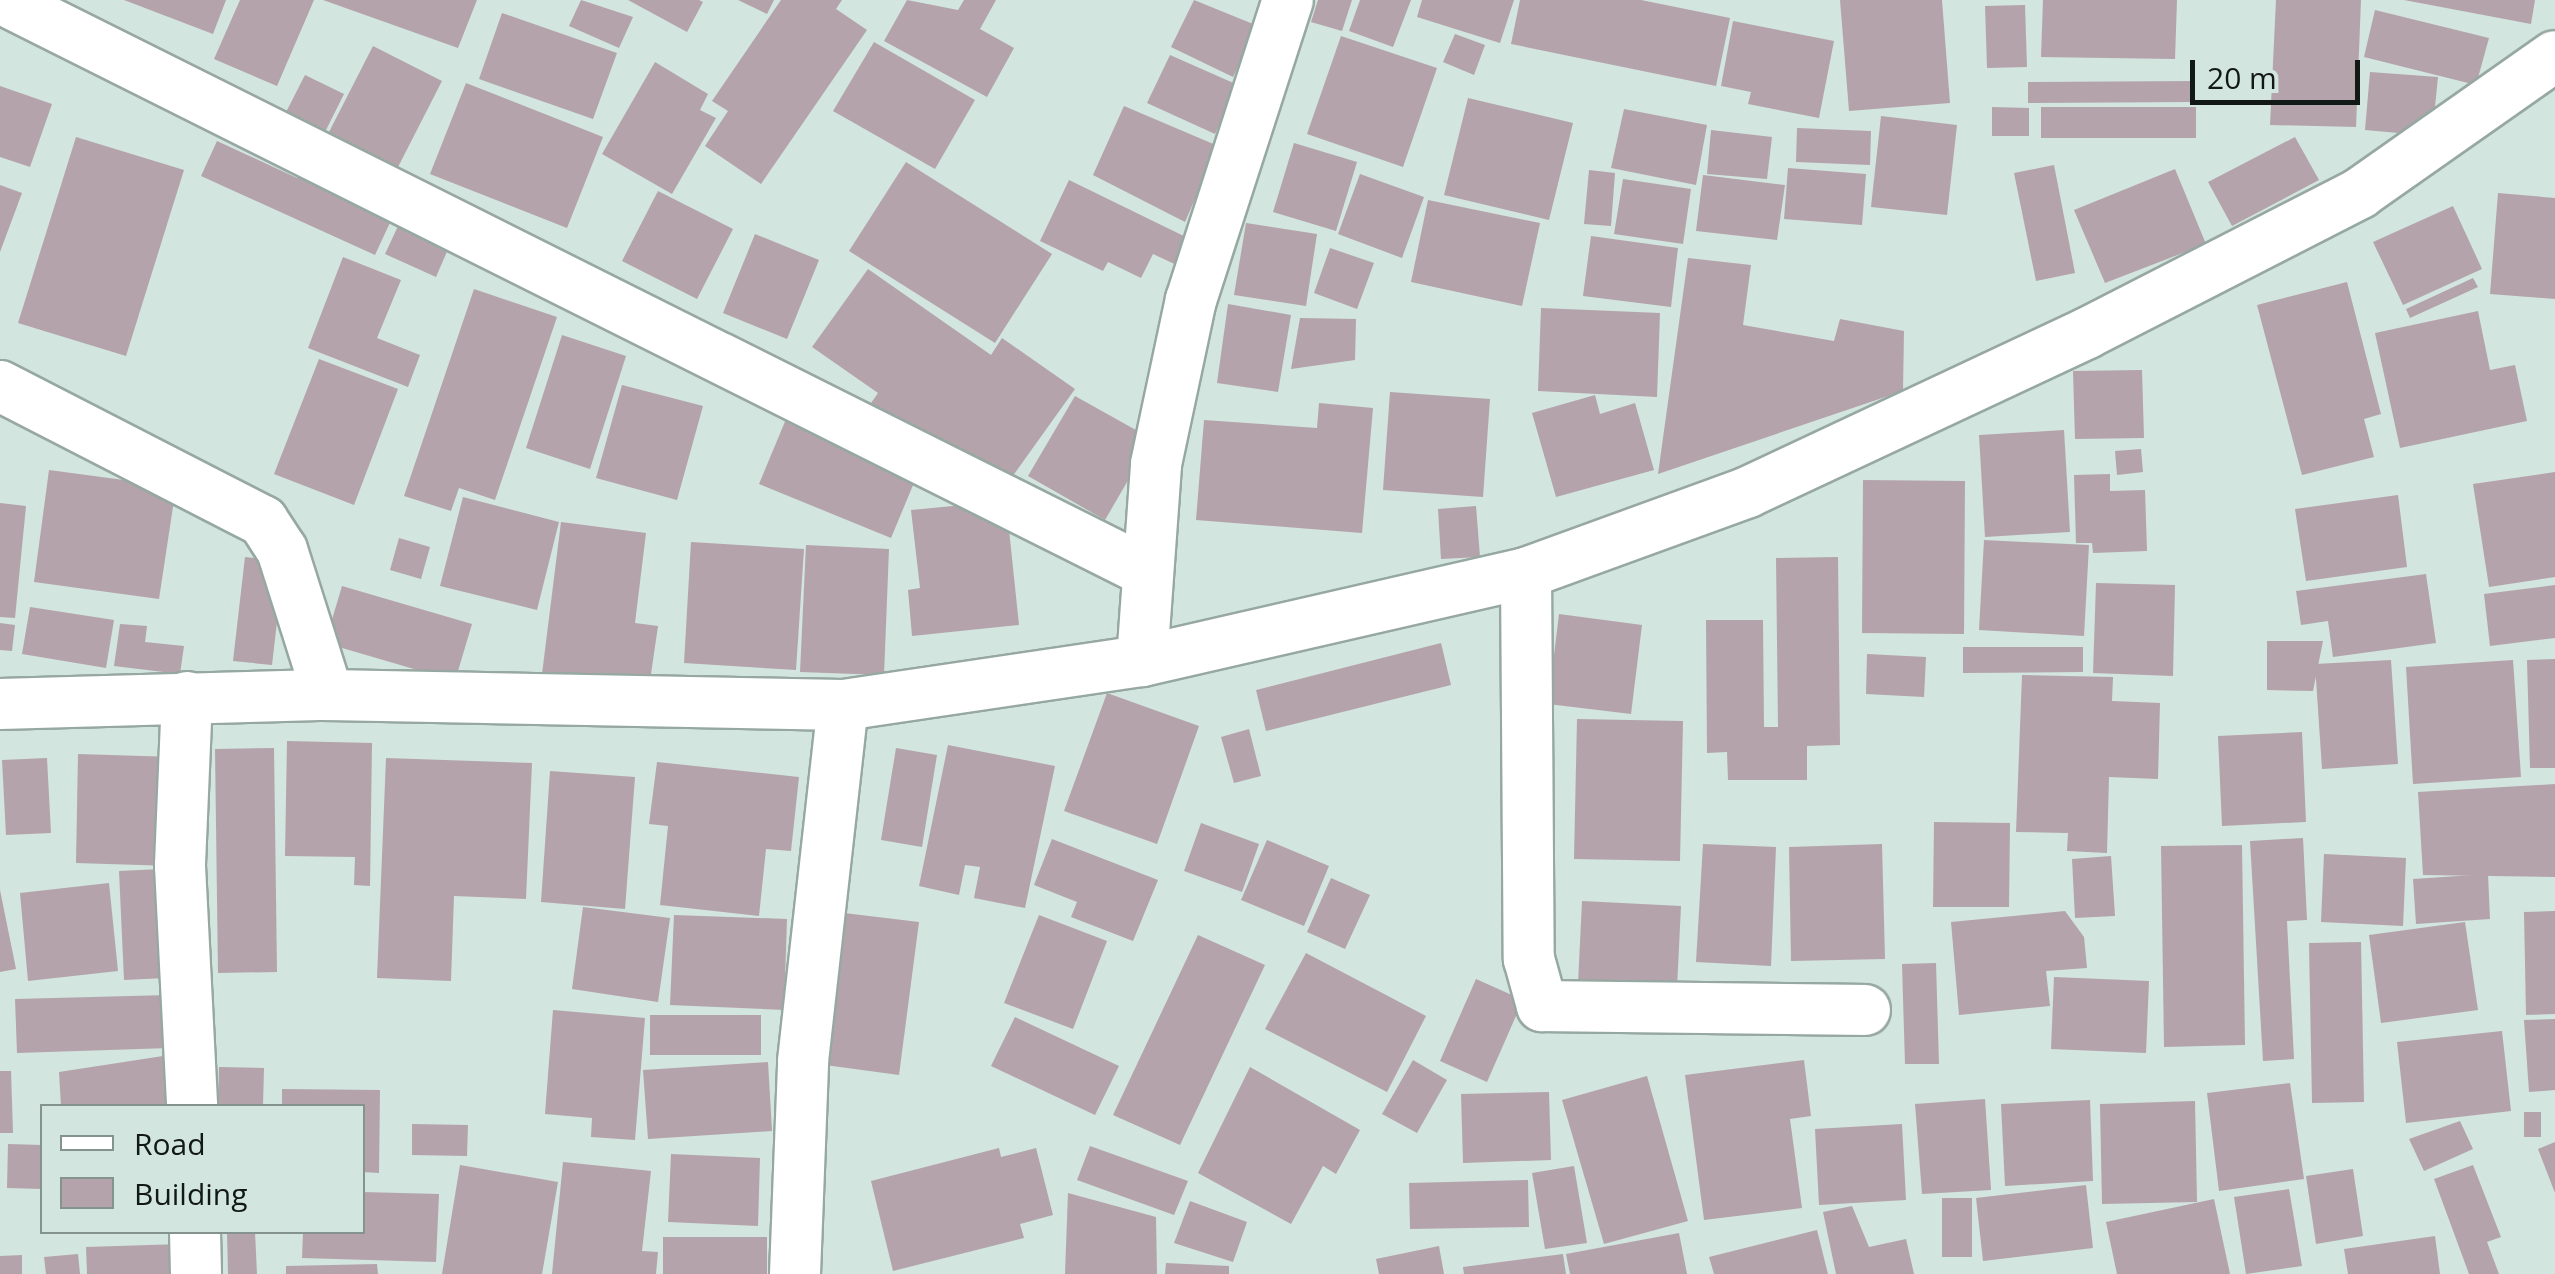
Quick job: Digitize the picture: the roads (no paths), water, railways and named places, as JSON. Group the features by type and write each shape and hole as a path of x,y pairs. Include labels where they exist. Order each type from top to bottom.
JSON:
{"street":[{"path":"1142,662 1142,569 1190,300 1288,0"},
{"path":"14,5 1142,569"},
{"path":"0,704 328,696 844,705 1142,662 1526,572 1748,492 2087,332 2360,193 2555,56"},
{"path":"0,386 263,520 282,550 328,696"},
{"path":"1526,572 1529,959 1542,1006 1865,1010"},
{"path":"187,697 180,866 192,1104"},
{"path":"796,1274 803,1061 844,705"},
{"path":"194,1234 196,1274"}]}
